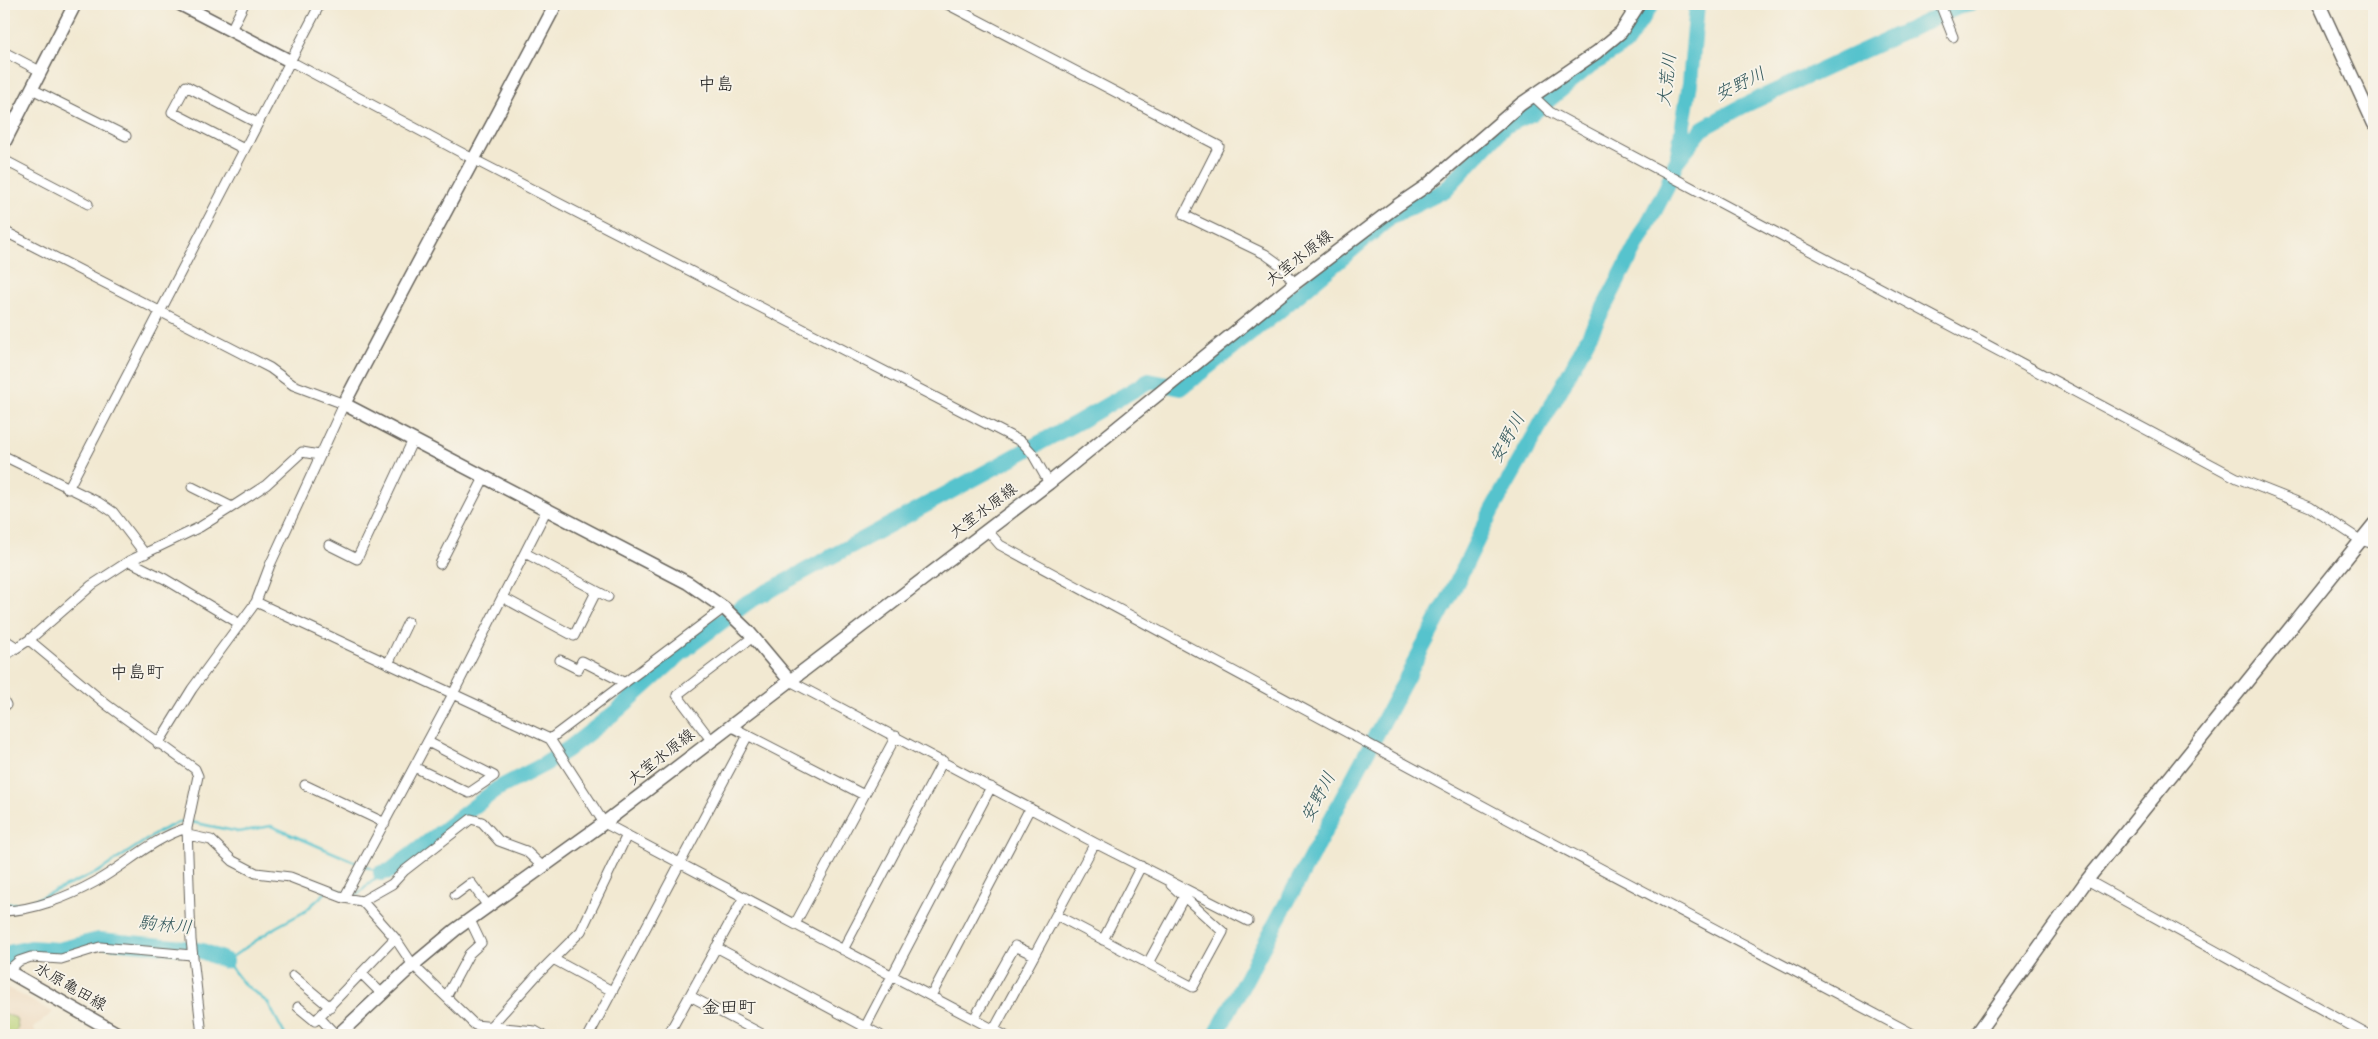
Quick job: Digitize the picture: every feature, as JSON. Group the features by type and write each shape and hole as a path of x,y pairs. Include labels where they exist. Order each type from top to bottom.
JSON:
{"street":[{"path":"4,143 75,4"},
{"path":"180,4 475,160 1022,442 1032,453 1049,483"},
{"path":"231,30 244,4"},
{"path":"68,489 320,4"},
{"path":"158,744 192,689 256,602 270,565 344,404 417,262 475,160 556,4"},
{"path":"947,4 1219,146 1184,215 1265,254 1283,267 1294,284"},
{"name":"大室水原線","path":"337,1035 413,965 470,920 604,823 1049,483 1294,284 1426,186 1535,98 1597,52 1621,32 1639,4"},
{"path":"1940,4 1952,33"},
{"path":"2319,4 2374,124"},
{"path":"4,52 40,71"},
{"path":"244,149 172,112 186,86 257,123"},
{"path":"32,89 126,136"},
{"path":"1535,98 1545,109 2237,478 2310,507 2360,540 2374,544"},
{"path":"4,160 88,204"},
{"path":"4,231 270,368 294,386 344,404 412,442 547,509 688,583 724,608 753,637 790,681 1095,843 1248,920"},
{"path":"328,545 357,559 412,442"},
{"path":"4,656 29,640 92,585 129,561 200,527 232,507 266,485 302,452 319,455"},
{"path":"4,456 68,489 98,502 113,512 145,554"},
{"path":"440,564 484,478"},
{"path":"192,487 232,507"},
{"path":"344,898 428,742 547,509"},
{"path":"1976,1035 2087,880 2374,524"},
{"path":"987,530 1000,545 1914,1035"},
{"path":"525,553 608,598"},
{"path":"129,561 165,579 240,624"},
{"path":"502,597 574,636 596,592"},
{"path":"256,602 550,739 604,823 974,1019 992,1032 1004,1035"},
{"path":"550,739 724,608"},
{"path":"388,664 408,622"},
{"path":"711,740 678,695 753,637"},
{"path":"4,639 16,647"},
{"path":"29,640 107,705 158,744 195,769 198,776 188,832 190,940 202,1035"},
{"path":"560,660 578,669 582,661 625,682"},
{"path":"730,726 864,795"},
{"path":"589,1035 748,735"},
{"path":"795,924 896,736"},
{"path":"414,767 469,793 494,776 428,742"},
{"path":"843,950 943,761"},
{"path":"305,785 385,823"},
{"path":"863,1031 992,787"},
{"path":"931,996 1030,808"},
{"path":"362,901 392,884 404,871 470,820 482,822 499,841 526,851 543,867"},
{"path":"4,911 23,910 94,882 167,834 188,832 211,840 233,861 256,873 290,878 344,898 362,901 395,938 413,965 476,1025 535,1031 542,1035"},
{"path":"490,1027 581,931 627,835"},
{"path":"992,1032 1095,843"},
{"path":"1102,940 1141,866"},
{"path":"1056,915 1193,987 1223,932 1162,877"},
{"path":"2087,880 2368,1035"},
{"path":"454,895 470,883 488,906"},
{"path":"668,1035 744,897"},
{"path":"1148,963 1184,897"},
{"path":"446,997 469,954 481,943 470,920"},
{"path":"298,1007 315,1021 395,938"},
{"path":"974,1019 1015,946 1034,955"},
{"path":"716,947 863,1031 880,1035"},
{"path":"5,972 19,961 31,957 61,959 100,948 192,955"},
{"path":"553,959 612,991"},
{"name":"水原亀田線","path":"5,972 120,1035"},
{"path":"362,974 382,994"},
{"path":"294,976 330,1007"},
{"path":"690,996 764,1035"},
{"path":"319,1017 337,1035"}],"shaded area":[{"path":"4,986 53,1012 33,1028 38,1035 4,1035"}],"green space":[{"path":"4,1013 16,1018 18,1027 13,1035 4,1035"}],"waterway":[{"path":"381,873 390,871 497,789 545,764 568,749 618,710 688,647 748,602 1078,422 1149,381 1181,388 1278,312 1391,217 1445,190 1505,126 1533,113 1587,68 1625,44 1652,4"},
{"name":"大荒川","path":"1677,160 1690,83 1697,4"},
{"name":"安野川","path":"1216,1035 1449,598 1492,510 1567,378 1667,187 1676,162 1703,128 1743,106 1958,7 1971,4"},
{"path":"4,904 27,903 98,872 160,831 179,822 185,822"},
{"path":"191,822 239,832 271,826 381,873 357,895 349,893"},
{"path":"329,890 331,888 344,892"},
{"path":"285,1035 268,1003 243,983 226,961 276,927 304,912 325,893"},
{"name":"駒林川","path":"4,958 12,952 31,948 58,950 99,940 184,948 202,951 226,961"}],"district":[{"name":"中島","path":"716,86"},
{"name":"中島町","path":"137,674"},
{"name":"金田町","path":"729,1009"}]}
